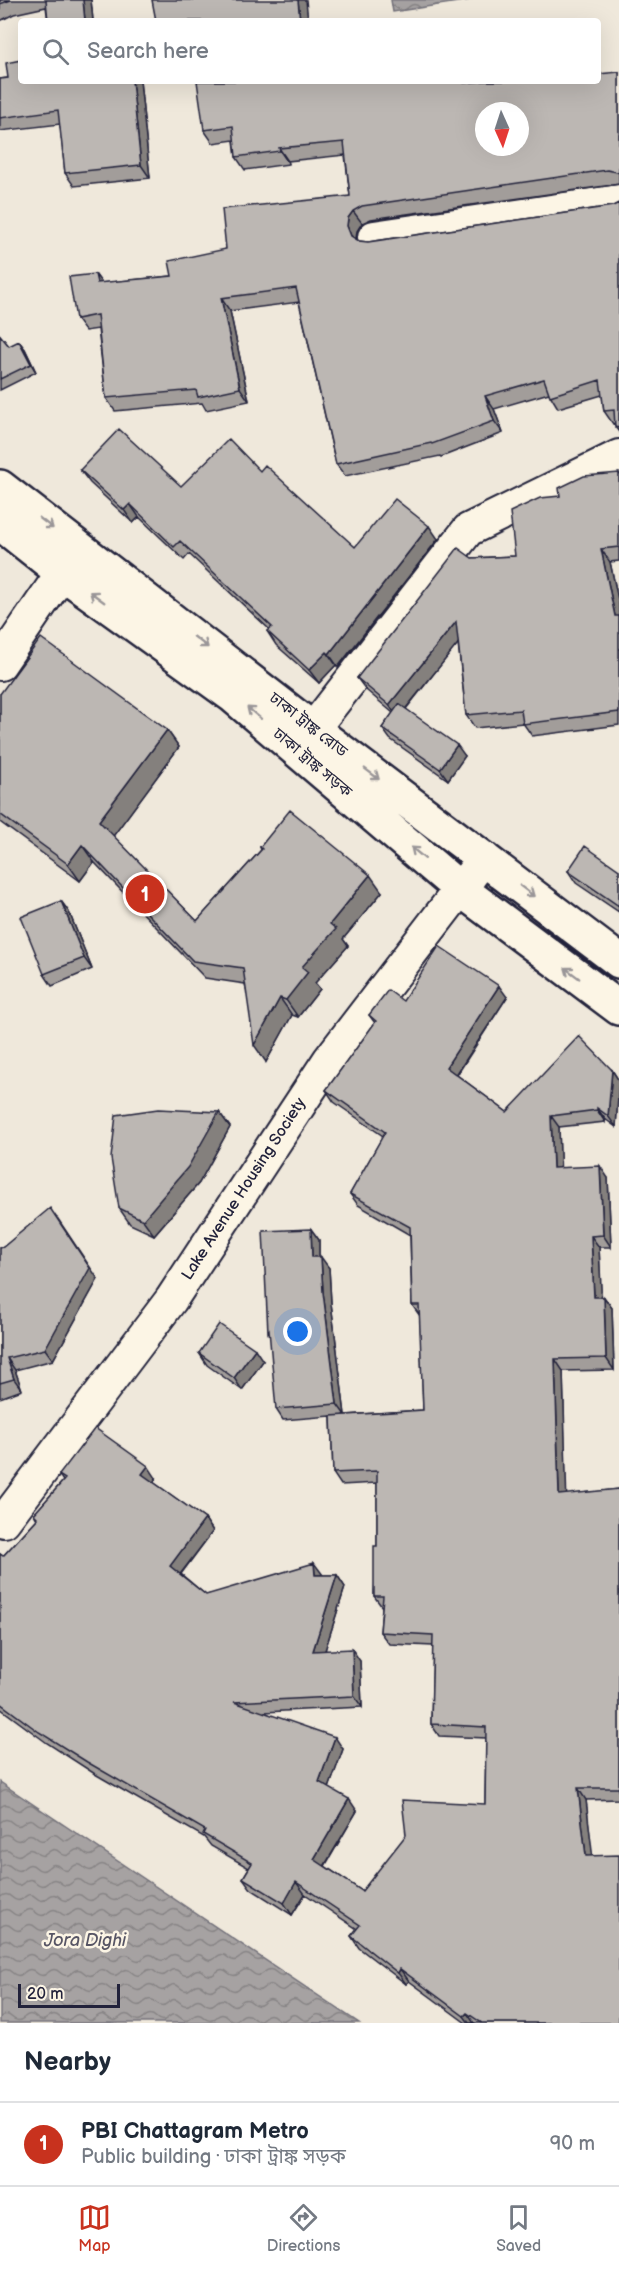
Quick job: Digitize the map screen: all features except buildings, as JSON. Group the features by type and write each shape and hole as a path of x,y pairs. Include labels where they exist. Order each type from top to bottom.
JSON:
{"main road":[{"name":"ঢাকা ট্রাঙ্ক রোড","path":"0,487 71,560 313,729 619,961"},
{"name":"ঢাকা ট্রাঙ্ক সড়ক","path":"0,523 71,560 460,889 619,1008"}],"street":[{"path":"374,237 619,201"},
{"path":"313,729 468,530 619,456"},
{"path":"0,664 71,560"},
{"name":"Lake Avenue Housing Society","path":"4,1521 171,1300 329,1060 484,858"}],"water":[{"path":"391,0 471,0 393,12"},
{"name":"Jora Dighi","path":"0,1782 359,2023 0,2023"}],"place":[{"name":"PBI Chattagram Metro","path":"145,894"}]}
